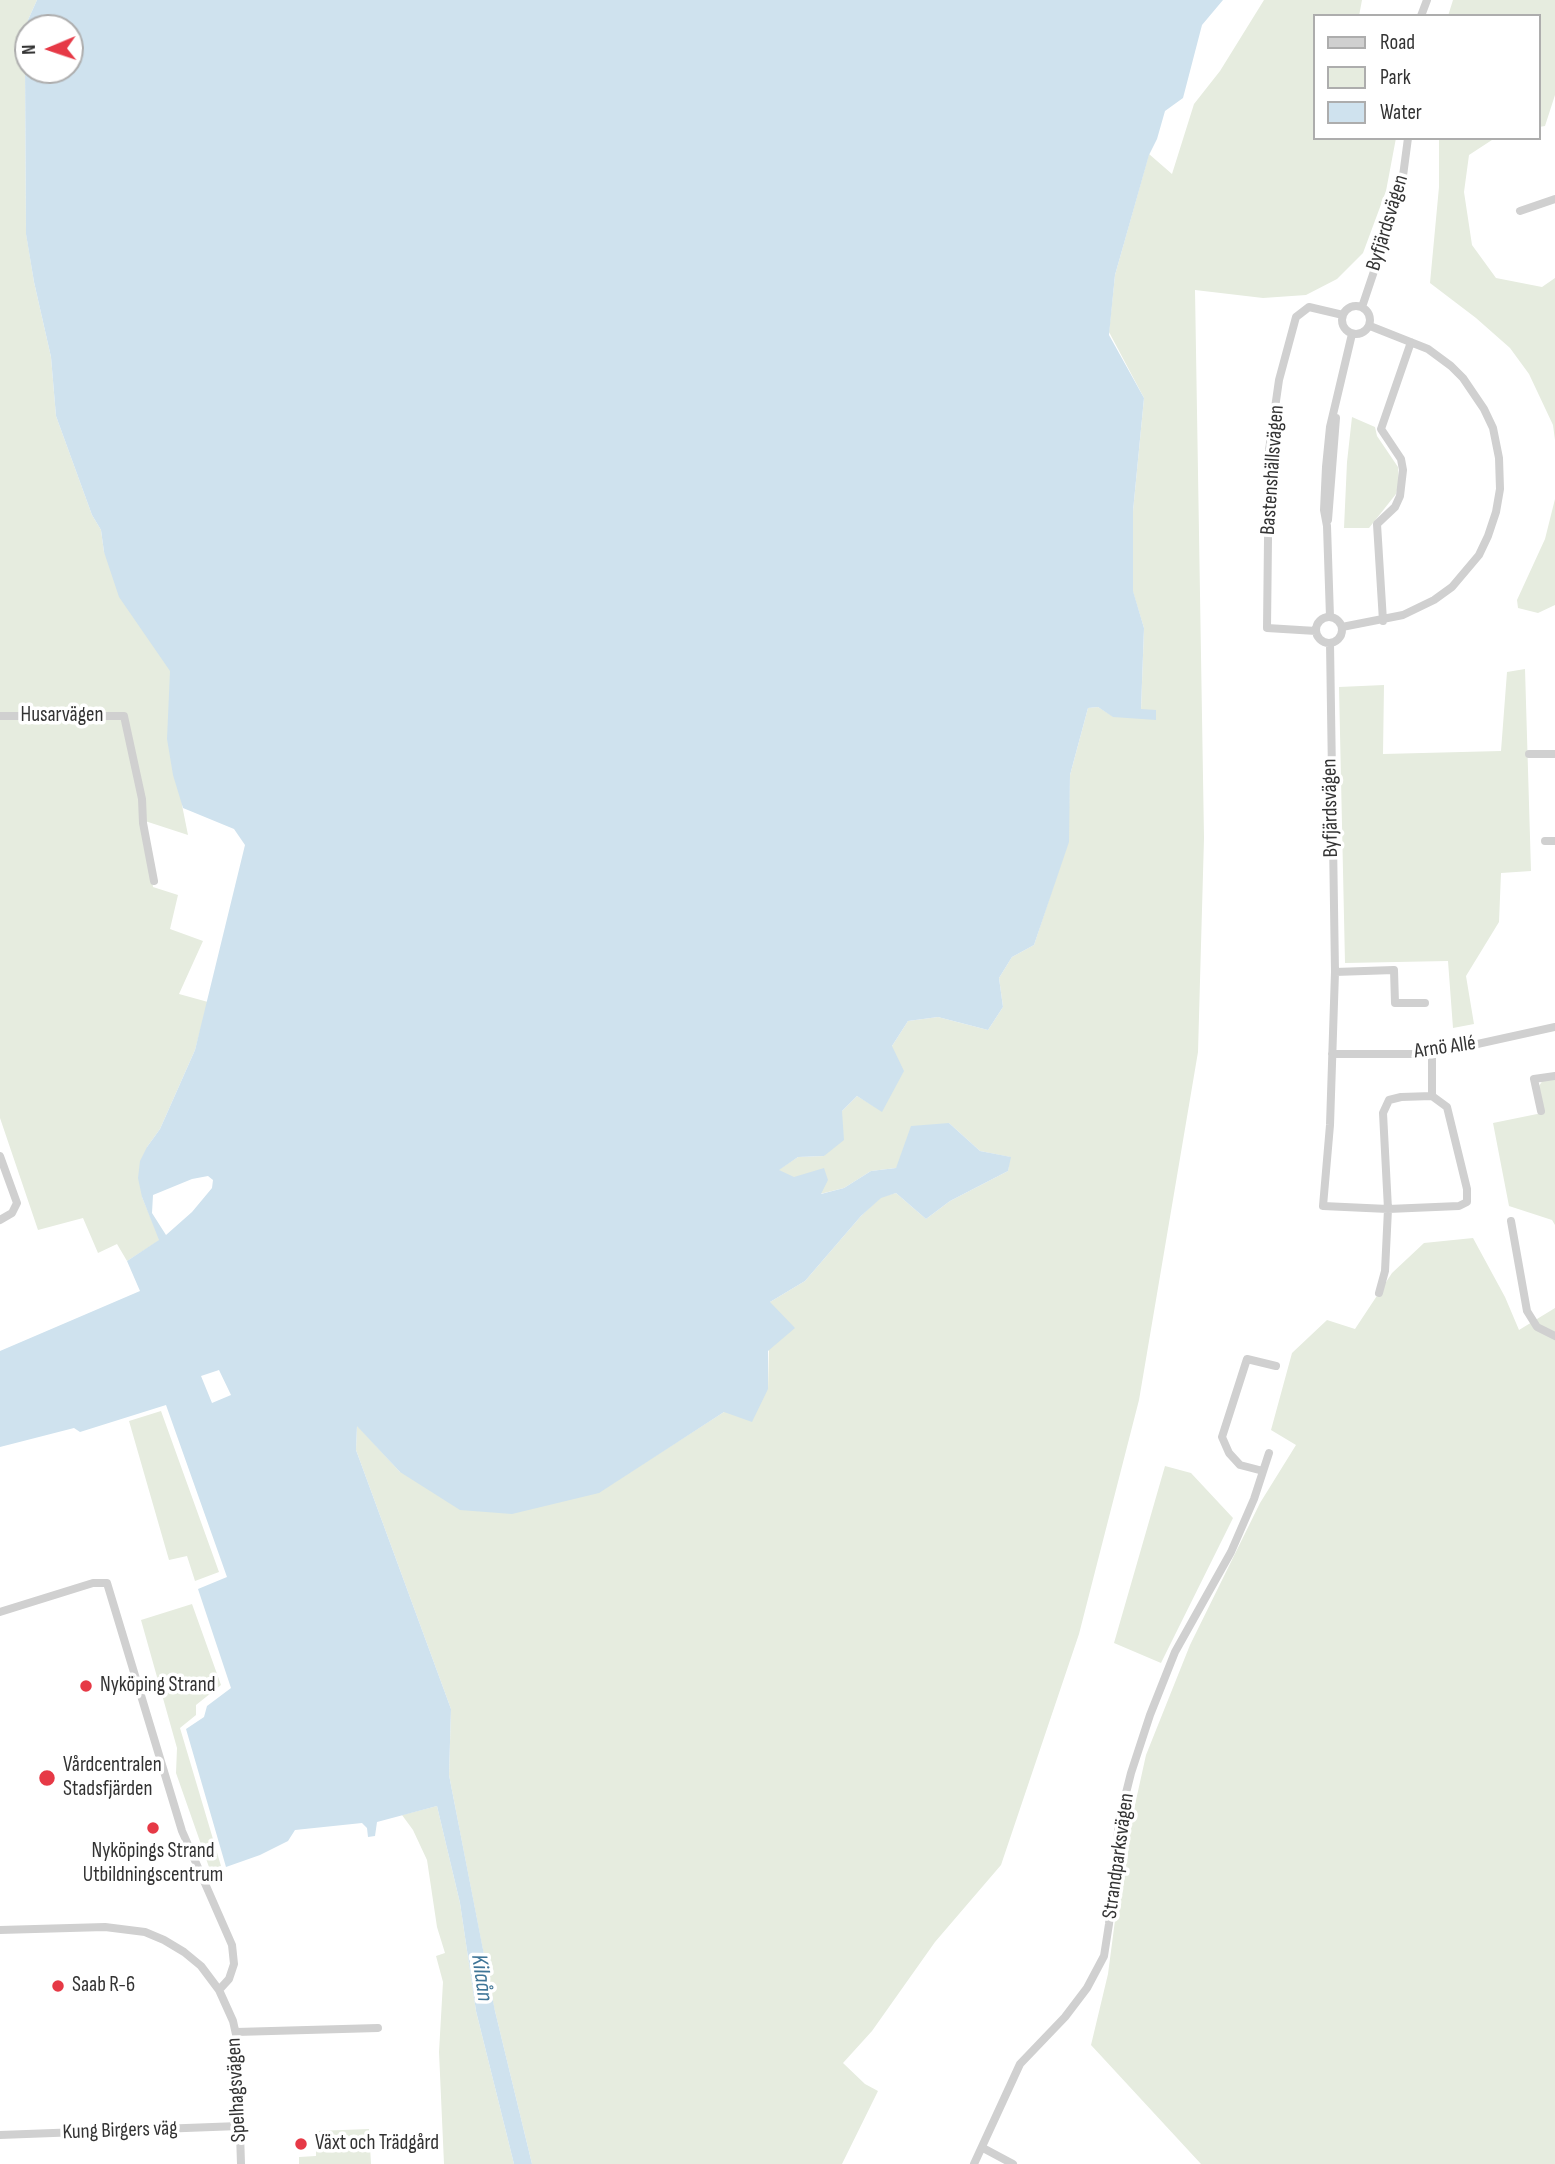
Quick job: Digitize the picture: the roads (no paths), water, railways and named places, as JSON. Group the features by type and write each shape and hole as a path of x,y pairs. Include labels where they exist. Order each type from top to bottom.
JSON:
{"street":[{"name":"Byfjärdsvägen","path":"1362,307 1401,191 1408,140"},
{"path":"1520,211 1555,199"},
{"name":"Bastenshällsvägen","path":"1316,631 1267,628 1269,450 1279,380 1296,317 1309,307 1343,315"},
{"path":"1351,307 1362,307 1370,316 1370,326 1361,334 1352,334 1343,325 1343,315 1351,307"},
{"path":"1342,627 1404,615 1434,600 1466,573 1488,536 1497,510 1500,489 1498,447 1484,409 1463,378 1428,349 1370,326"},
{"path":"1330,617 1324,510 1326,467 1330,427 1352,334"},
{"path":"1383,621 1377,524 1395,507 1401,496 1403,470 1401,458 1381,429 1410,342"},
{"path":"1330,617 1337,619 1342,627 1340,638 1330,643 1320,639 1316,631 1320,621 1330,617"},
{"name":"Byfjärdsvägen","path":"1330,643 1335,972 1330,1125 1323,1206 1388,1209"},
{"name":"Husarvägen","path":"0,716 124,716 142,799 143,823 154,881"},
{"path":"1529,754 1555,754"},
{"path":"1545,841 1555,841"},
{"path":"1335,972 1394,970 1395,1003 1425,1003"},
{"name":"Arnö Allé","path":"1332,1054 1432,1054 1555,1027"},
{"path":"1432,1054 1432,1096"},
{"path":"1541,1111 1534,1079 1555,1076"},
{"path":"1379,1293 1385,1271 1388,1209 1383,1125 1385,1107 1389,1100 1401,1097 1432,1096 1447,1107 1467,1189 1467,1202 1459,1206 1388,1209"},
{"path":"0,1156 17,1203 16,1209 0,1220"},
{"path":"1511,1221 1527,1311 1537,1327 1555,1336"},
{"path":"1263,1471 1240,1465 1222,1437 1247,1359 1276,1366"},
{"name":"Strandparksvägen","path":"974,2164 1020,2064 1065,2017 1087,1988 1104,1956 1119,1821 1150,1715 1175,1652 1231,1552 1254,1499 1269,1453"},
{"path":"0,1612 93,1583 107,1583 182,1831 232,1945 233,1964 229,1979 219,1990"},
{"name":"Spelhagsvägen","path":"0,1930 105,1927 145,1932 184,1952 201,1966 219,1990 236,2032 241,2164"},
{"path":"236,2032 378,2028"},
{"name":"Kung Birgers väg","path":"0,2135 239,2126"},
{"path":"983,2148 1013,2164"}],"water":[{"name":"Kilaån","path":"37,0 1223,0 1202,25 1183,98 1165,111 1149,155 1115,275 1109,335 1144,398 1133,511 1133,591 1144,628 1141,709 1156,710 1156,720 1113,717 1098,707 1088,708 1070,775 1069,842 1034,945 1012,957 999,978 1003,1007 988,1030 938,1017 908,1021 892,1046 904,1071 882,1112 857,1096 842,1111 844,1140 824,1156 798,1157 779,1170 794,1177 824,1168 828,1180 821,1194 844,1188 871,1171 896,1168 911,1126 949,1123 980,1151 1011,1157 1008,1171 950,1201 926,1219 896,1193 881,1198 861,1216 805,1281 770,1302 795,1328 768,1351 768,1389 752,1422 724,1412 599,1493 512,1514 460,1510 400,1472 357,1426 356,1450 451,1709 449,1775 495,2011 532,2164 514,2164 476,2011 460,1903 437,1806 377,1822 375,1836 368,1837 367,1828 362,1823 295,1830 288,1841 226,1867 186,1729 204,1717 207,1706 231,1688 198,1589 227,1577 166,1405 80,1432 74,1428 0,1447 0,1351 140,1291 127,1261 159,1240 142,1197 138,1178 140,1161 160,1129 195,1050 245,845 234,829 183,808 173,775 167,739 170,671 119,597 104,552 101,530 92,515 56,416 51,357 26,234 25,84 84,84 84,14 31,14","holes":["208,1176 213,1180 212,1188 192,1212 166,1235 152,1213 153,1195 192,1179","219,1370 231,1395 212,1403 201,1376"]}],"place":[{"name":"Nyköping Strand","path":"86,1686"},
{"name":"Vårdcentralen Stadsfjärden","path":"47,1778"},
{"name":"Nyköpings Strand Utbildningscentrum","path":"153,1828"},
{"name":"Saab R-6","path":"58,1986"},
{"name":"Växt och Trädgård","path":"301,2144"}]}
